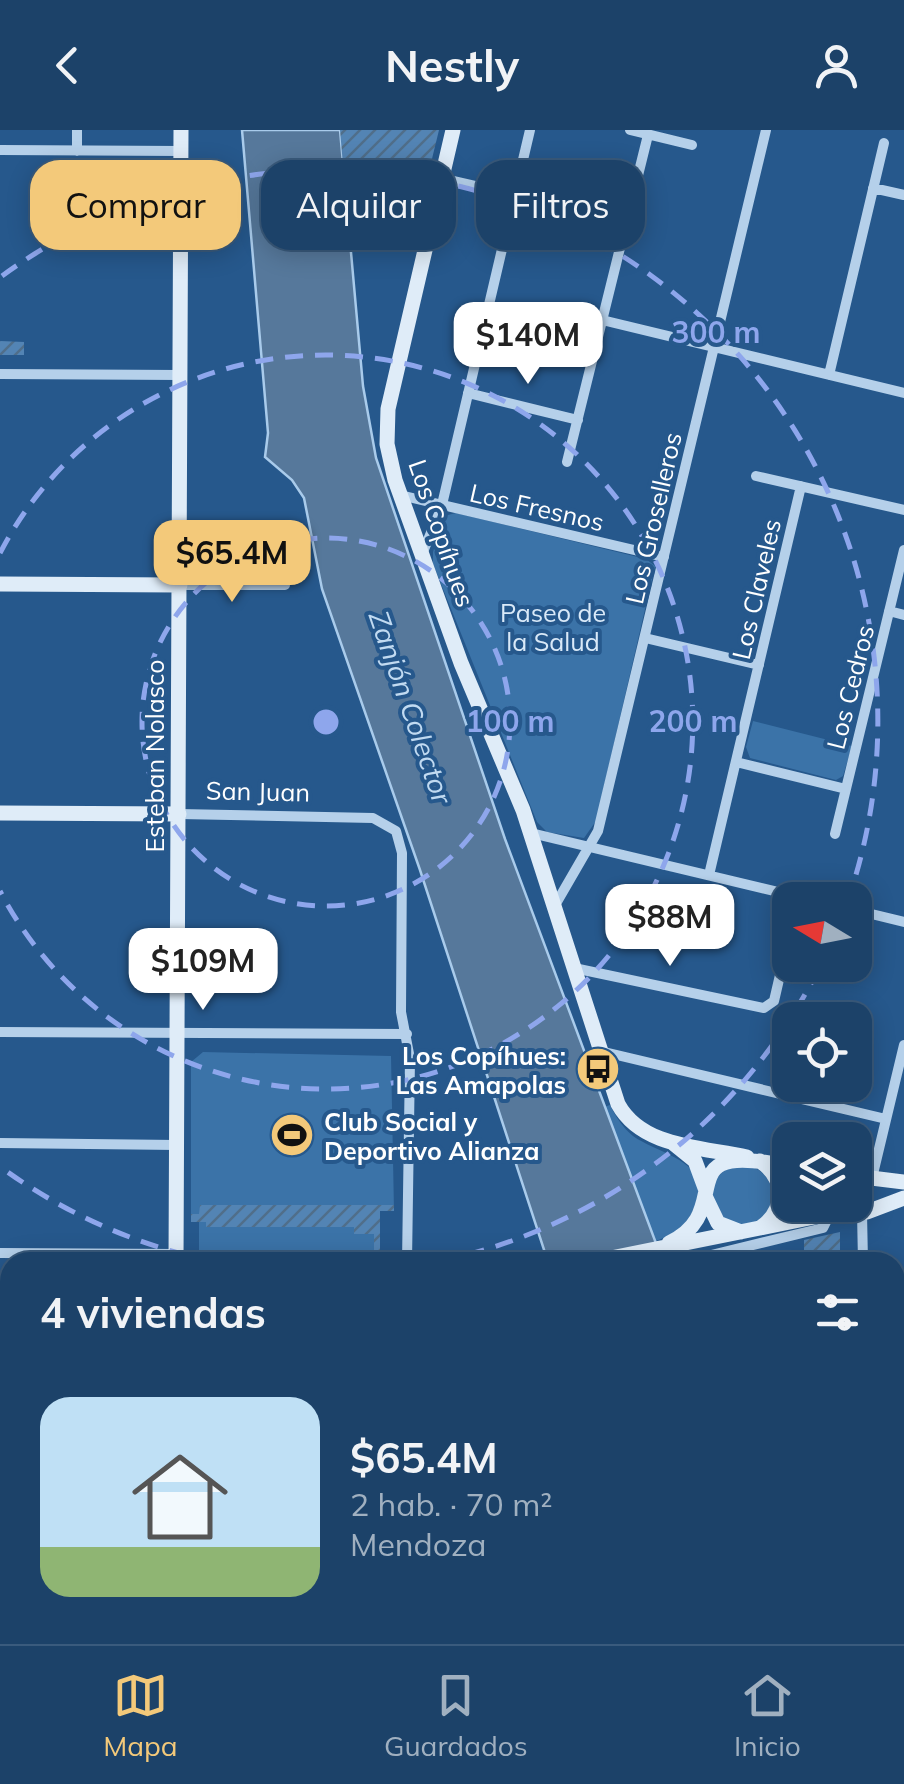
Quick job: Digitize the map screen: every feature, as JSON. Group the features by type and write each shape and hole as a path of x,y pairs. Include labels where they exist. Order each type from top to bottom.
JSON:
{"main road":[{"name":"Esteban Nolasco","path":"176,1252 181,130"},
{"name":"Los Copíhues","path":"446,160 453,130"},
{"name":"Los Copíhues","path":"426,250 387,418 388,453 422,555 531,834 600,1051 627,1118 646,1133 670,1142 772,1163"},
{"path":"0,584 180,586"},
{"name":"San Juan","path":"0,813 179,814"},
{"name":"Los Copíhues","path":"670,1142 696,1160 705,1193"},
{"path":"656,1248 689,1231 710,1176 721,1164 749,1158 774,1174 780,1195 770,1220 749,1232 718,1223 705,1193"},
{"path":"874,1179 904,1182"},
{"path":"872,1200 881,1194 874,1179"},
{"path":"872,1206 904,1198"},
{"path":"637,1252 794,1222"}],"street":[{"path":"77,130 77,151"},
{"path":"523,160 530,130"},
{"path":"630,130 692,145"},
{"name":"Los Groselleros","path":"554,906 598,830 766,130"},
{"path":"567,462 648,134"},
{"path":"828,374 884,143"},
{"path":"0,150 181,152"},
{"path":"874,188 904,195"},
{"path":"422,555 442,505 502,250"},
{"path":"602,320 904,393"},
{"path":"0,374 181,375"},
{"path":"468,394 578,420"},
{"path":"756,476 904,510"},
{"name":"Los Claveles","path":"709,876 801,486"},
{"name":"Los Fresnos","path":"400,495 664,557"},
{"name":"Los Cedros","path":"835,834 904,550"},
{"path":"180,586 285,586"},
{"path":"889,611 904,615"},
{"path":"645,638 758,665"},
{"path":"736,762 846,789"},
{"name":"San Juan","path":"179,814 373,818 392,826 402,853 401,1012 406,1034"},
{"path":"531,834 772,892"},
{"path":"872,914 904,922"},
{"path":"574,968 768,1007 775,982"},
{"path":"0,1032 406,1034 407,1252"},
{"path":"874,1179 904,1045"},
{"path":"600,1051 886,1119"},
{"path":"0,1143 177,1145"},
{"path":"720,1252 825,1228 827,1222"},
{"path":"860,1222 862,1252"}],"green space":[{"name":"Paseo de la Salud","path":"456,513 646,559 655,566 596,821 584,838 547,832 537,822 433,564 444,516"},
{"path":"753,721 852,746 843,776 836,780 750,758 746,747"},
{"name":"Club Social y Deportivo Alianza","path":"203,1052 391,1056 394,1211 380,1211 380,1252 199,1252 199,1222 191,1222 191,1062"},
{"path":"610,1105 633,1136 682,1162 698,1180 699,1193 686,1221 672,1234 653,1242 604,1107"},
{"path":"730,1167 754,1167 770,1183 770,1207 754,1223 730,1223 714,1207 714,1183"}],"water":[{"name":"Zanjón Colector","path":"242,130 340,130 343,160 261,160 261,250 351,250 363,386 376,458 505,839 659,1252 545,1252 420,870 322,589 304,498 292,480 265,457 268,433"}],"building":[{"path":"340,130 439,130 432,160 343,160"},
{"path":"0,341 24,342 24,355 0,355"},
{"path":"200,1205 394,1205 394,1211 380,1211 380,1252 374,1252 374,1234 354,1234 354,1227 206,1227 206,1222 191,1222 191,1214 199,1214"},
{"path":"840,1232 840,1252 804,1252 804,1240"}],"place":[{"name":"Los Copíhues: Las Amapolas","path":"598,1069"},
{"name":"Club Social y Deportivo Alianza","path":"292,1135"}]}
